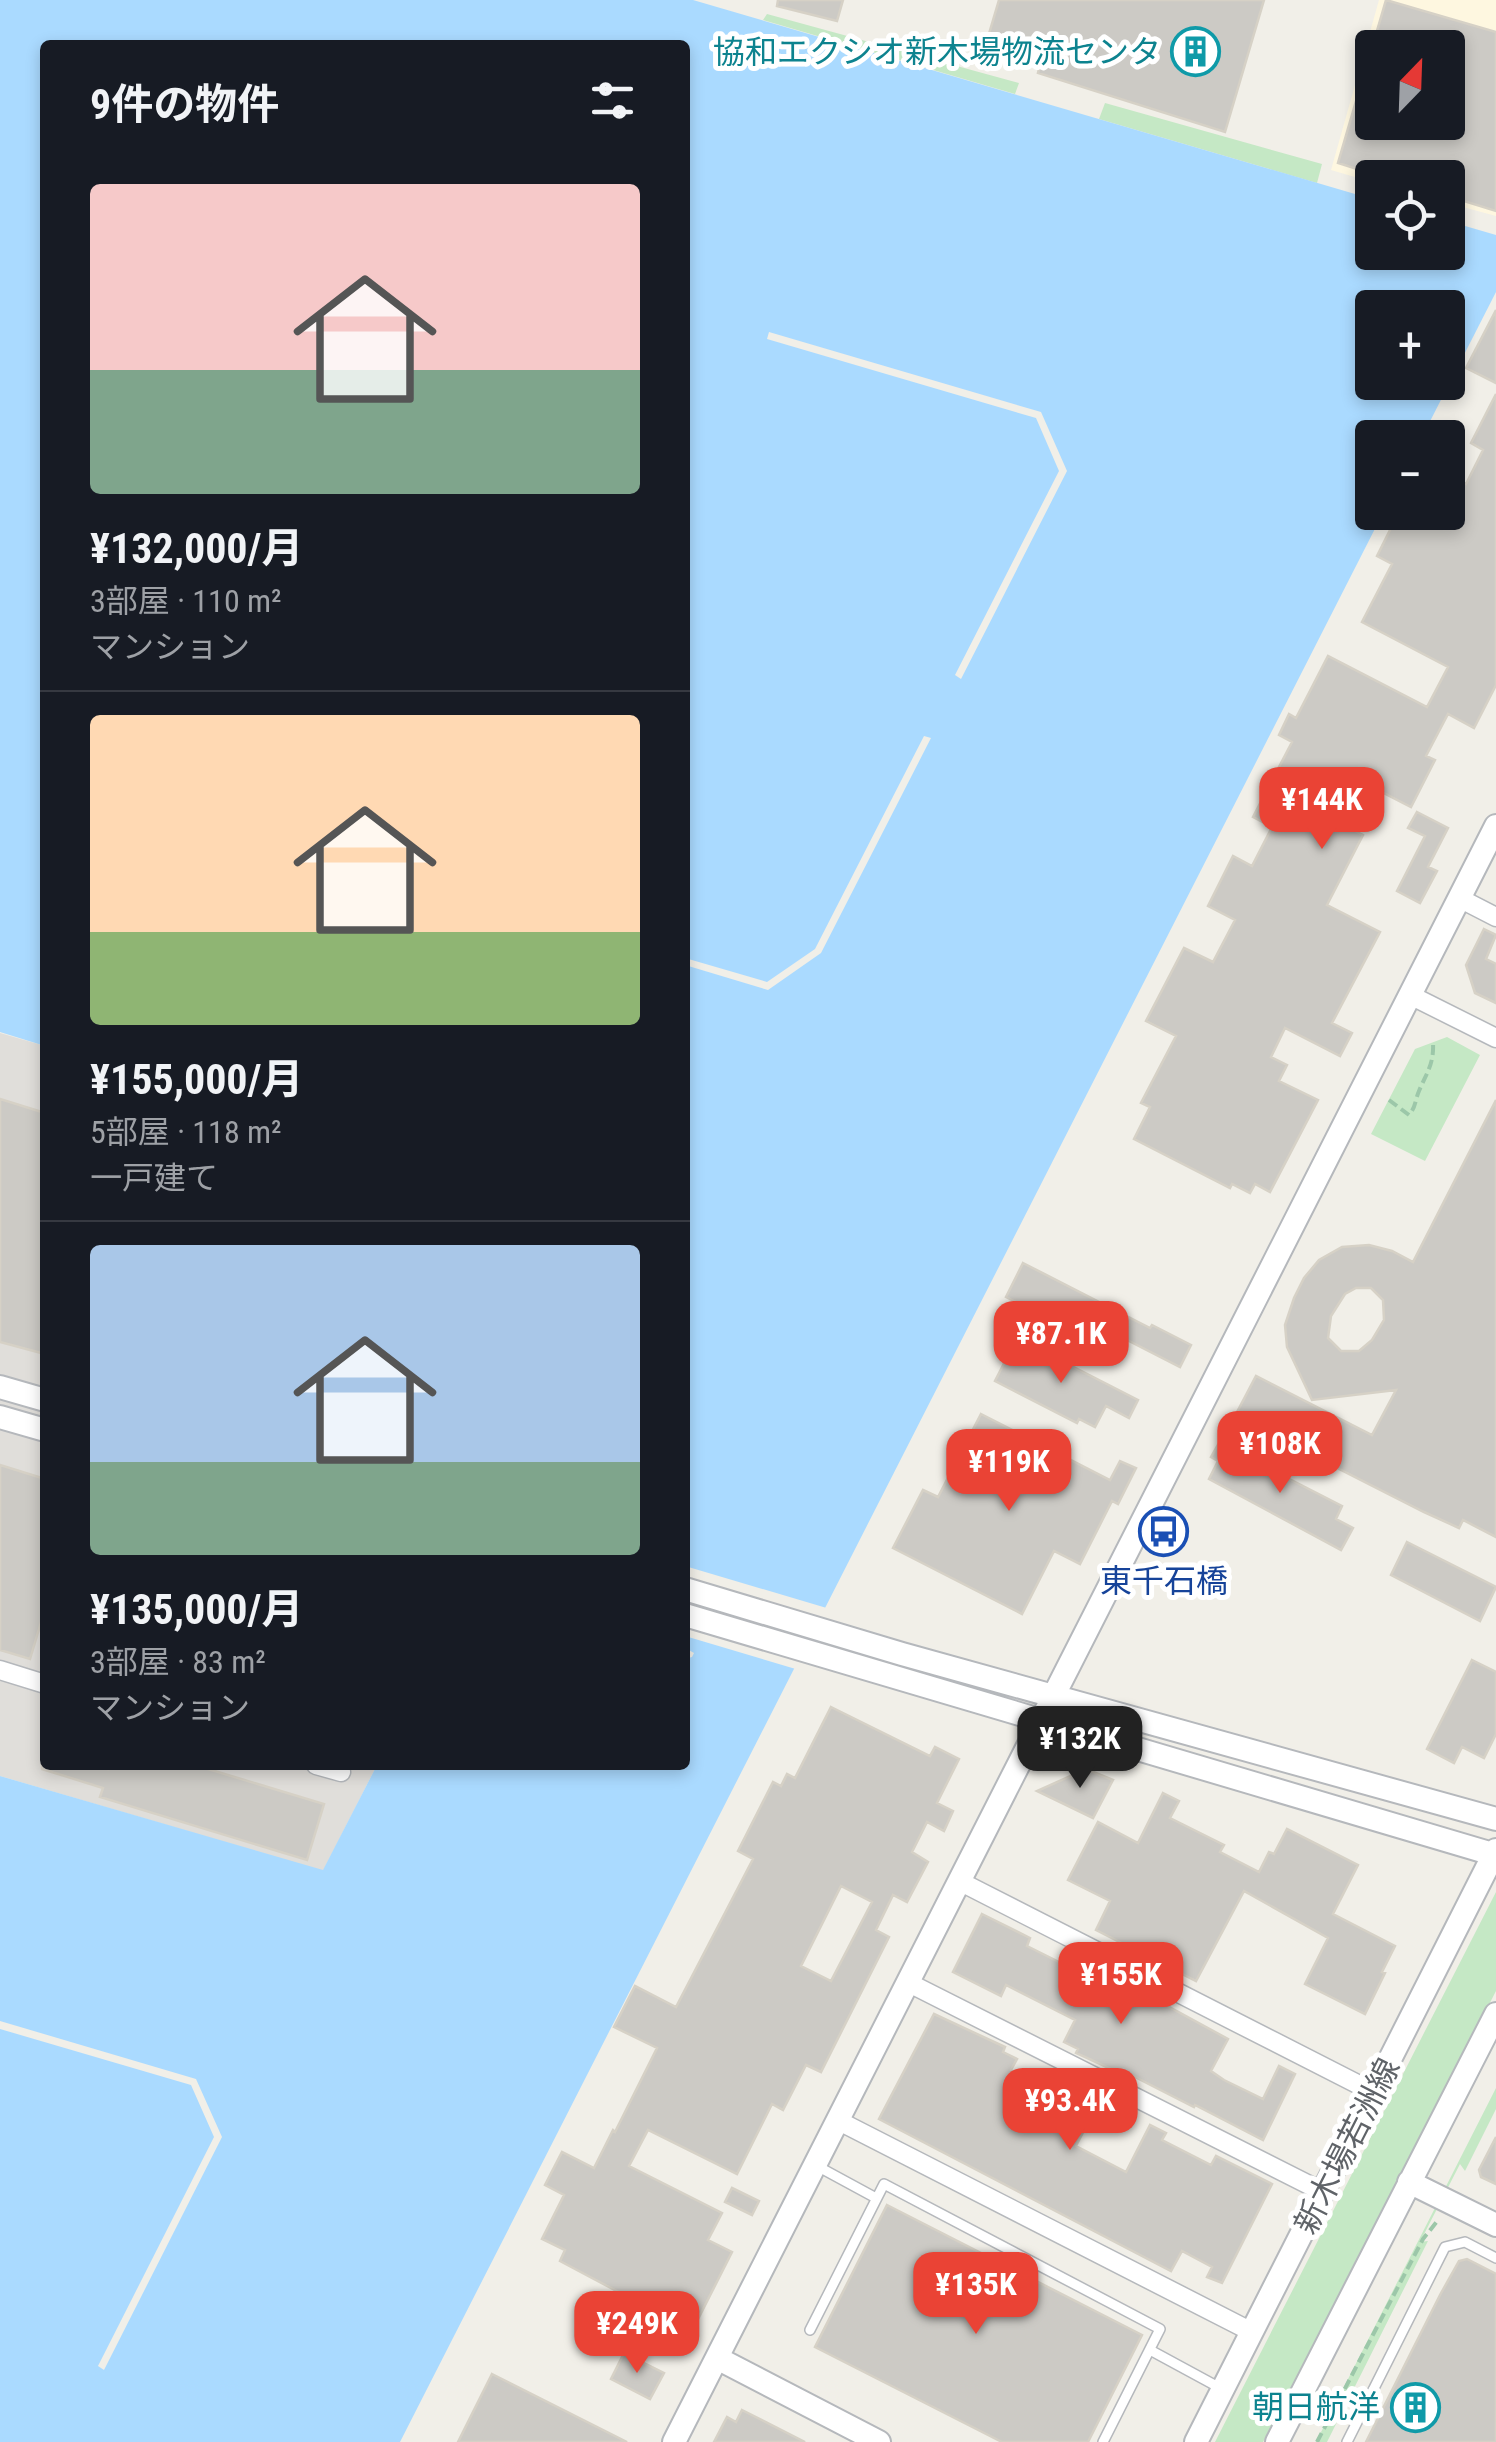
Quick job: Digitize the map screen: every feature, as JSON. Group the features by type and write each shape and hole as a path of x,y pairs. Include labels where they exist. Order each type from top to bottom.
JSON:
{"street":[{"path":"674,2442 1496,826"},
{"path":"1459,898 1496,916"},
{"path":"1410,995 1496,1038"},
{"path":"0,1387 40,1399"},
{"path":"0,1416 40,1428"},
{"path":"690,1591 1496,1819"},
{"path":"690,1615 1495,1853"},
{"path":"0,1670 40,1682"},
{"path":"334,1770 341,1772"},
{"name":"新木場若洲線","path":"1196,2442 1495,1853"},
{"path":"959,1881 1375,2093"},
{"path":"907,1982 1323,2192"},
{"path":"1277,2442 1496,2014"},
{"path":"837,2120 1252,2332"},
{"path":"1409,2182 1496,2225"},
{"path":"716,2358 875,2441"}],"lane":[{"path":"814,2165 876,2198"},
{"path":"810,2330 884,2184 1160,2329 1103,2442"},
{"path":"1346,2442 1446,2248 1466,2242 1496,2258"},
{"path":"1150,2350 1222,2390"}],"path":[{"path":"1388,1100 1409,1115 1414,1109 1416,1097 1434,1064 1433,1042"},
{"path":"1317,2442 1422,2239 1438,2219"}],"shaded area":[{"path":"1379,0 1496,0 1496,216 1465,208 1465,160 1355,160 1355,177 1331,170 1355,85 1355,140 1465,140 1465,30 1371,30"},
{"path":"0,1033 40,1045 40,1770 374,1770 323,1871 0,1776"}],"green space":[{"path":"767,14 1019,83 1015,94 763,20"},
{"path":"1105,103 1322,164 1317,183 1099,119"},
{"path":"1447,1037 1480,1055 1425,1161 1371,1134 1415,1049"},
{"path":"1496,1892 1496,1991 1263,2442 1215,2442"},
{"path":"1496,2088 1496,2109 1465,2171 1460,2164 1420,2242 1428,2241 1327,2442 1316,2442"}],"water":[{"path":"0,0 693,0 1355,194 1355,270 1465,270 1465,226 1496,235 1496,292 1465,353 1465,290 1355,290 1355,400 1441,400 1431,420 1355,420 1355,530 1374,530 400,2442 0,2442 0,1776 323,1870 374,1770 690,1770 690,1658 694,1653 690,1651 690,40 40,40 40,1044 0,1032"}],"pier":[{"path":"769,332 1041,412 1067,471 961,679 955,675 1059,471 1036,418 767,339"},
{"path":"924,736 931,738 821,953 768,990 690,967 690,959 767,982 815,949"},
{"path":"690,1567 830,1609 799,1670 690,1637"},
{"path":"0,2021 196,2079 222,2137 104,2370 98,2366 214,2137 191,2085 0,2029"}],"building":[{"path":"778,0 843,0 837,21 777,6"},
{"path":"999,0 1264,0 1225,132 1038,73 1040,65 983,54"},
{"path":"1386,0 1496,32 1496,211 1465,201 1465,160 1355,160 1355,168 1338,163 1355,105 1355,140 1465,140 1465,30 1377,30"},
{"path":"1496,310 1496,383 1466,368"},
{"path":"1496,394 1496,685 1474,728 1448,714 1426,756 1435,760 1411,807 1364,783 1343,825 1363,835 1327,905 1380,932 1332,1023 1352,1033 1340,1056 1285,1028 1271,1057 1287,1065 1279,1081 1318,1100 1270,1192 1255,1184 1250,1193 1232,1184 1230,1188 1134,1139 1150,1107 1141,1103 1176,1036 1146,1021 1184,948 1213,962 1235,920 1208,906 1233,856 1252,866 1272,827 1253,817 1292,742 1279,735 1289,714 1296,718 1328,656 1427,707 1448,667 1362,622 1392,564 1377,556 1390,530 1465,530 1465,483 1483,450 1471,443"},
{"path":"1417,812 1448,828 1428,867 1437,871 1420,903 1397,891 1425,836 1408,828"},
{"path":"1484,929 1496,935 1486,959 1496,964 1496,1003 1475,993 1466,965"},
{"path":"0,1099 40,1111 40,1353 0,1342"},
{"path":"1496,1100 1496,1537 1463,1520 1459,1528 1424,1512 1235,1416 1256,1376 1372,1435 1396,1390 1312,1400 1287,1347 1285,1325 1304,1278 1319,1260 1342,1247 1369,1245 1413,1262","holes":["1356,1288 1371,1288 1383,1300 1384,1320 1372,1340 1359,1351 1341,1351 1328,1338 1331,1316 1345,1294"]},
{"path":"1023,1263 1191,1345 1180,1367 1125,1339 1117,1354 1006,1297"},
{"path":"1017,1338 1138,1400 1129,1418 1106,1406 1095,1427 1079,1419 1077,1423 995,1381"},
{"path":"981,1414 1110,1480 1120,1461 1136,1468 1118,1504 1112,1501 1080,1564 1054,1551 1022,1614 893,1548 923,1490 938,1497"},
{"path":"1219,1443 1342,1506 1336,1519 1353,1528 1341,1550 1209,1479 1218,1461 1211,1457"},
{"path":"0,1465 40,1477 40,1626 30,1659 0,1650"},
{"path":"1407,1542 1496,1587 1480,1621 1391,1575"},
{"path":"1472,1660 1496,1672 1496,1734 1484,1758 1462,1747 1454,1763 1427,1749"},
{"path":"831,1707 930,1756 935,1747 959,1759 937,1803 953,1811 944,1831 927,1822 912,1852 928,1862 907,1902 893,1895 876,1930 889,1937 821,2072 806,2065 783,2110 772,2104 737,2174 648,2130 629,2166 722,2213 708,2240 732,2252 692,2331 560,2261 565,2250 542,2239 564,2195 545,2185 562,2152 594,2168 657,2048 614,2027 635,1986 676,2007 753,1859 738,1851 773,1782 781,1786 787,1774 795,1778","holes":["841,1886 872,1902 831,1981 801,1966"]},
{"path":"1086,1769 1113,1780 1093,1818 1037,1791"},
{"path":"45,1770 212,1770 324,1804 307,1860 100,1797 103,1788"},
{"path":"1163,1793 1179,1801 1170,1818 1224,1845 1220,1852 1259,1872 1287,1829 1358,1865 1333,1914 1395,1946 1365,2014 1305,1984 1328,1938 1244,1891 1196,1981 1096,1930 1110,1901 1068,1880 1098,1822 1138,1843"},
{"path":"982,1914 1030,1938 1027,1946 1083,1974 1087,1965 1118,1979 1228,2039 1211,2071 1224,2080 1263,2099 1279,2066 1295,2074 1263,2140 1127,2073 1126,2076 1076,2053 1078,2049 1064,2042 1075,2020 1006,1985 1001,1996 953,1972"},
{"path":"934,2014 1005,2047 1003,2052 1017,2059 1011,2070 1041,2085 1048,2070 1082,2084 1075,2099 1095,2109 1076,2146 1126,2172 1150,2125 1166,2133 1162,2140 1211,2165 1216,2156 1272,2184 1222,2283 1207,2277 1212,2267 1182,2251 1171,2271 879,2119"},
{"path":"1496,2137 1496,2184 1481,2177 1479,2170"},
{"path":"732,2188 759,2201 752,2215 725,2202"},
{"path":"887,2205 1142,2335 1088,2442 1002,2442 815,2347"},
{"path":"1467,2259 1496,2274 1496,2442 1366,2442 1440,2295 1459,2261"},
{"path":"624,2353 664,2373 650,2399 611,2379"},
{"path":"492,2374 627,2442 458,2442"},
{"path":"742,2410 805,2442 714,2442 727,2417 736,2422"}],"place":[{"name":"協和エクシオ新木場物流センタ","path":"1196,52"},
{"name":"東千石橋","path":"1164,1531"},
{"name":"朝日航洋","path":"1415,2407"}]}
